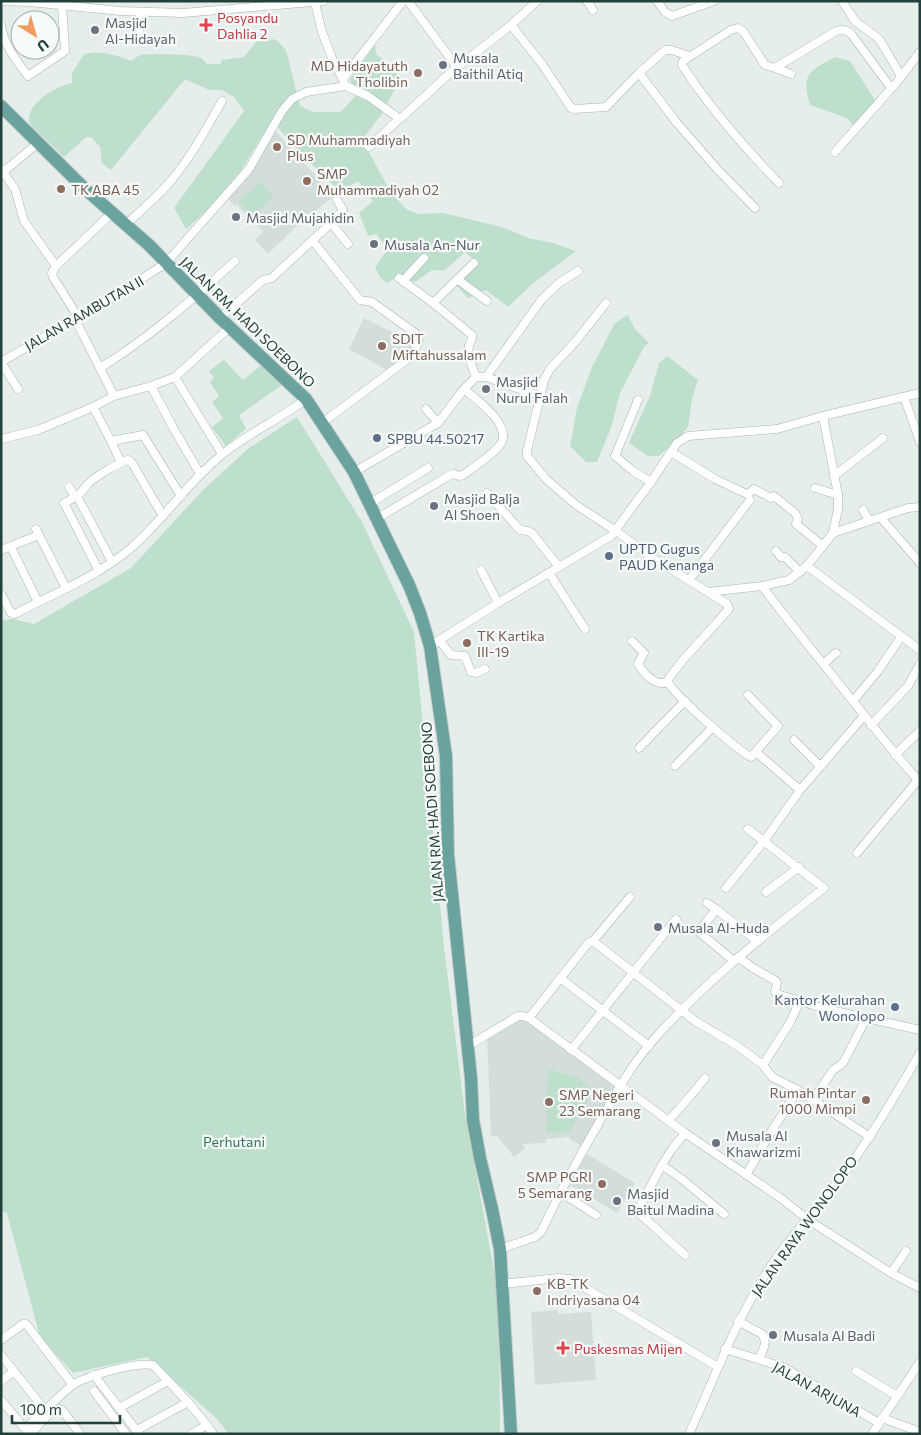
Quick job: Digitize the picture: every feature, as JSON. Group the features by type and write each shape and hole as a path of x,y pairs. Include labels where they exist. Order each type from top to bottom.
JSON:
{"main road":[{"name":"JALAN RM. HADI SOEBONO","path":"1,106 84,188 126,224 197,296 306,399 354,472 409,585 434,643 446,756 448,855 475,1129 500,1249 507,1394 511,1434"}],"street":[{"path":"4,1 62,4 121,11 183,13 263,4 315,3 324,1"},
{"path":"120,1 121,11"},
{"path":"344,83 403,1"},
{"path":"408,1 457,67"},
{"path":"369,147 457,67 511,25 537,1"},
{"path":"587,1 593,10"},
{"path":"657,1 665,12 672,16 714,1"},
{"path":"842,1 855,21 879,39 901,76"},
{"path":"315,3 322,32 344,83 368,96 398,120"},
{"path":"1,25 8,47 28,76 65,51 62,4"},
{"path":"139,39 140,12"},
{"path":"511,25 542,64 573,109 604,107 665,50 690,56"},
{"path":"779,183 735,134 699,90 682,65 683,61 690,56 731,30 738,28 743,31 765,65 791,74"},
{"path":"775,68 836,31 844,30 849,31 891,88"},
{"path":"836,152 920,52"},
{"path":"639,73 677,122 755,208"},
{"name":"JALAN RAMBUTAN II","path":"1,362 166,263 249,169 289,101 306,92 344,83"},
{"path":"126,224 154,199 174,177 222,101"},
{"path":"38,143 2,172 15,189 24,221 56,266"},
{"path":"1,439 38,430 114,396 152,386 175,377 263,280 273,276 332,224 343,210 337,200"},
{"path":"113,212 56,266 52,273 77,318 114,396"},
{"path":"332,224 348,244"},
{"path":"312,240 360,300 372,302 415,333 419,339 415,350 408,359 322,423"},
{"path":"424,258 401,279 472,335 473,338 468,343 468,347 476,377"},
{"path":"100,368 126,352 197,296 235,261"},
{"path":"433,303 474,263"},
{"path":"486,376 542,299 559,283 578,271"},
{"path":"457,279 487,301"},
{"path":"606,303 576,341 550,369 544,380 527,456 553,486 576,505 677,574 728,604 729,609 683,660 668,682"},
{"path":"1,362 18,389"},
{"path":"354,472 438,423 464,389 476,377 486,376 540,396"},
{"path":"175,377 222,454"},
{"path":"152,386 200,474"},
{"path":"376,519 450,475 463,475 500,446 502,435 494,416 464,389"},
{"path":"485,670 476,673 471,672 465,656 451,655 434,643 549,572 602,542 616,531 671,452 678,443 688,436 777,429 822,416 920,393"},
{"path":"904,397 920,442"},
{"path":"1,594 11,613 15,614 98,571 131,548 163,516 200,474 222,454 239,441 289,412 306,399"},
{"path":"638,400 615,456 633,471 651,482"},
{"path":"93,407 112,441 121,462"},
{"path":"426,409 438,423"},
{"path":"822,416 838,495 838,509 833,533"},
{"path":"112,441 143,435 181,496"},
{"path":"834,476 883,438"},
{"path":"671,452 747,494 750,494 754,489 770,498 774,496 795,513 798,519 796,524 823,546"},
{"path":"98,571 64,503 85,489 89,483 121,462 128,460 132,463 163,516"},
{"path":"369,504 428,468"},
{"path":"69,487 76,496 112,562"},
{"path":"815,488 838,495"},
{"path":"487,493 520,530 532,533 558,567"},
{"path":"689,580 750,500"},
{"path":"708,592 762,586 788,580 807,566 833,533 842,528 881,518 908,508 920,507"},
{"path":"863,510 869,521"},
{"path":"881,518 920,563"},
{"path":"1,550 11,547 38,532 66,588"},
{"path":"11,547 38,602"},
{"path":"776,551 800,572"},
{"path":"807,566 920,650"},
{"path":"481,570 498,603"},
{"path":"549,572 585,630"},
{"path":"762,586 895,755 919,780 857,853"},
{"path":"853,701 901,637"},
{"path":"632,641 644,653 638,664 643,672 656,682 668,682"},
{"path":"823,664 836,653"},
{"path":"871,725 908,686 920,664"},
{"path":"668,682 684,701 713,727 749,756 752,756 778,728 778,724 748,694"},
{"path":"638,748 684,701"},
{"path":"726,888 765,840 800,790 864,716"},
{"path":"675,766 713,727"},
{"path":"895,755 920,731"},
{"path":"794,740 820,766"},
{"path":"756,752 800,790"},
{"path":"500,1249 538,1235 620,1085 649,1046 736,959 824,888 765,840 748,829"},
{"path":"766,892 799,867"},
{"path":"529,1018 589,942 593,941 630,897"},
{"path":"707,903 757,941"},
{"path":"716,910 699,932 736,959 776,981 776,993 799,1002 920,1030"},
{"path":"571,1050 676,919"},
{"path":"593,941 632,974 709,1031 739,1047 763,1065 772,1077 798,1090 870,1137"},
{"path":"560,978 649,1046"},
{"path":"763,1065 791,1021 799,1002"},
{"path":"468,1046 518,1016 529,1018 685,1133 807,1219 891,1273 920,1288"},
{"path":"813,1100 833,1070 842,1063 866,1019"},
{"name":"JALAN RAYA WONOLOPO","path":"689,1434 738,1321 763,1278 870,1137 920,1053"},
{"path":"669,1120 705,1078"},
{"path":"746,1175 798,1090"},
{"path":"685,1133 662,1165 640,1206 639,1213 685,1255"},
{"path":"662,1165 724,1214"},
{"path":"560,1192 596,1215"},
{"path":"891,1273 906,1251"},
{"path":"502,1284 558,1278 570,1279 718,1367"},
{"path":"738,1321 754,1329 764,1337 765,1346 759,1358"},
{"path":"1,1340 23,1324 26,1324 73,1385"},
{"name":"JALAN ARJUNA","path":"725,1349 759,1358 794,1373 881,1421 920,1432"},
{"path":"1,1354 13,1372 45,1410"},
{"path":"872,1434 920,1362"},
{"path":"25,1432 45,1410 73,1385 94,1375 148,1364 155,1367 188,1402 213,1434"},
{"path":"856,1371 897,1396"},
{"path":"1,1381 13,1372"},
{"path":"94,1375 138,1432 188,1402"},
{"path":"119,1408 168,1381"},
{"path":"94,1391 126,1434"},
{"path":"1,1400 25,1432"},
{"path":"25,1432 52,1412 60,1409 80,1434"},
{"path":"191,1434 207,1425"}],"shaded area":[{"path":"273,128 334,196 301,222 268,254 255,240 263,232 237,205 235,206 224,195 250,169"},
{"name":"SDIT Miftahussalam","path":"364,318 414,343 413,350 391,372 349,349"},
{"name":"SMP Negeri 23 Semarang","path":"524,1017 619,1083 582,1146 572,1141 569,1137 546,1139 546,1143 523,1144 525,1148 514,1157 497,1136 491,1136 487,1036 496,1036 495,1033"},
{"name":"SMP PGRI 5 Semarang","path":"587,1154 635,1183 617,1213 569,1184"},
{"name":"Puskesmas Mijen","path":"557,1310 558,1314 591,1312 596,1380 535,1385 531,1312"}],"green space":[{"path":"273,39 278,41 286,50 300,106 313,112 341,112 357,94 350,79 375,45 376,54 391,66 400,79 381,115 365,136 365,145 390,191 406,209 418,214 443,213 502,227 528,238 554,243 576,251 531,285 508,307 486,290 468,298 455,284 477,262 465,252 444,271 432,270 415,282 399,276 387,283 380,277 375,267 388,249 376,234 368,236 359,213 373,201 358,181 340,192 288,140 272,120 240,172 209,209 186,229 174,208 244,111 234,97 222,90 209,90 185,79 111,170 102,163 100,147 91,137 86,137 64,157 30,124 31,110 42,97 72,83 72,73 84,54 108,53 131,61 140,55 146,54 181,55 201,58 207,64 220,64 222,60 244,57 257,41"},
{"path":"835,57 850,61 876,102 853,125 847,118 810,105 807,95 806,86 809,75 813,70"},
{"path":"260,182 274,196 253,216 239,202"},
{"path":"628,315 634,328 649,343 644,347 620,393 611,428 597,462 586,462 570,446 577,408 592,367 615,323"},
{"path":"667,356 698,380 692,399 688,427 659,456 648,456 629,443 650,396 659,363"},
{"path":"224,360 243,380 264,363 285,383 239,415 246,429 226,446 212,427 223,418 212,402 219,396 210,382 214,377 209,371"},
{"name":"Perhutani","path":"297,417 362,522 414,632 444,947 465,1114 499,1297 500,1434 229,1434 215,1417 147,1357 73,1373 40,1337 7,1213 1,1211 1,620 13,619 34,624 131,568 203,490 249,448"},
{"path":"548,1069 579,1078 593,1091 569,1132 546,1133"}],"place":[{"name":"Posyandu Dahlia 2","path":"206,25"},
{"name":"Masjid Al-Hidayah","path":"95,30"},
{"name":"Musala Baithil Atiq","path":"443,65"},
{"name":"MD Hidayatuth Tholibin","path":"418,73"},
{"name":"SD Muhammadiyah Plus","path":"277,147"},
{"name":"SMP Muhammadiyah 02","path":"307,181"},
{"name":"TK ABA 45","path":"61,189"},
{"name":"Masjid Mujahidin","path":"236,217"},
{"name":"Musala An-Nur","path":"374,244"},
{"name":"SDIT Miftahussalam","path":"382,346"},
{"name":"Masjid Nurul Falah","path":"486,389"},
{"name":"SPBU 44.50217","path":"377,438"},
{"name":"Masjid Balja Al Shoen","path":"434,506"},
{"name":"UPTD Gugus PAUD Kenanga","path":"609,556"},
{"name":"TK Kartika III-19","path":"467,643"},
{"name":"Musala Al-Huda","path":"658,927"},
{"name":"Kantor Kelurahan Wonolopo","path":"895,1007"},
{"name":"Rumah Pintar 1000 Mimpi","path":"866,1100"},
{"name":"SMP Negeri 23 Semarang","path":"549,1102"},
{"name":"Musala Al Khawarizmi","path":"716,1143"},
{"name":"SMP PGRI 5 Semarang","path":"602,1184"},
{"name":"Masjid Baitul Madina","path":"617,1201"},
{"name":"KB-TK Indriyasana 04","path":"537,1291"},
{"name":"Musala Al Badi","path":"773,1335"},
{"name":"Puskesmas Mijen","path":"563,1348"}]}
